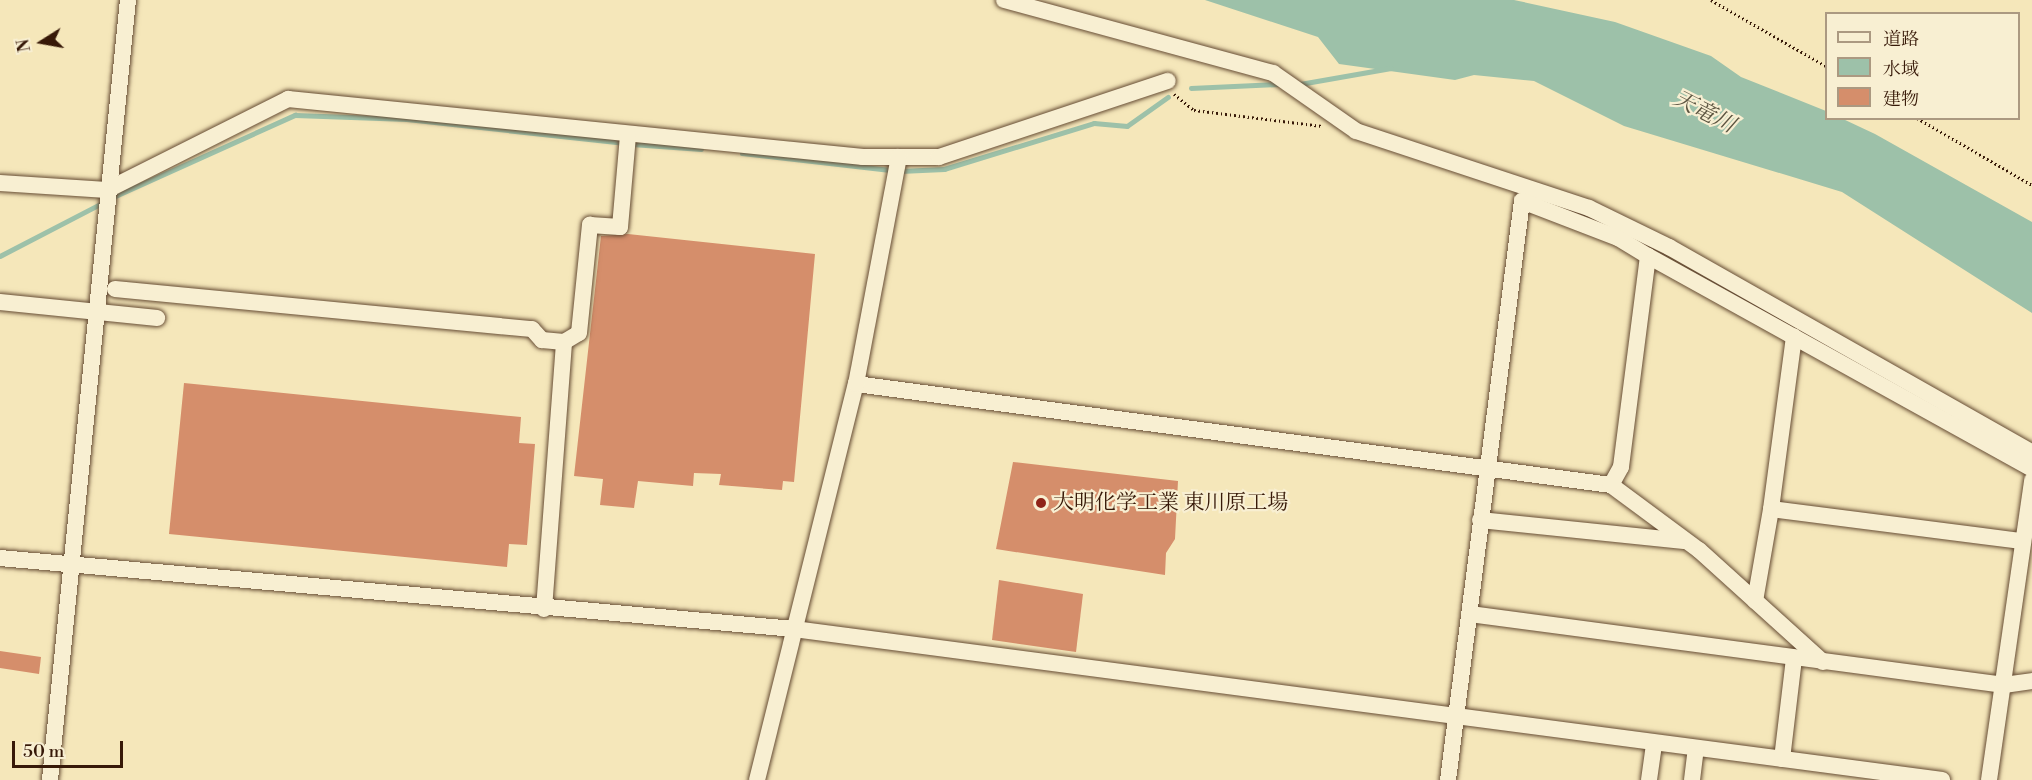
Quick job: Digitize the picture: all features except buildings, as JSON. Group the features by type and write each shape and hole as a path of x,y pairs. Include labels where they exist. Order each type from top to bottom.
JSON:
{"street":[{"path":"50,780 106,190 112,179 128,0"},
{"path":"1004,0 1277,75 1356,131 1589,208 1669,248 2032,452"},
{"path":"0,183 106,190 288,99 628,141 899,158 939,157 1168,81"},
{"path":"114,289 532,329 542,340 564,342 579,333 590,225 620,227 628,141"},
{"path":"757,780 856,384 897,180 899,158"},
{"path":"1448,780 1470,614 1485,467 1522,201 1618,238 1794,337 2032,480 2020,541 2004,685 1989,780"},
{"path":"1611,485 1621,468 1648,256"},
{"path":"0,302 157,318"},
{"path":"1755,601 1771,508 1794,337"},
{"path":"544,609 564,342"},
{"path":"856,384 1611,485 1685,542 1823,662"},
{"path":"1771,508 2020,541"},
{"path":"1480,520 1685,542"},
{"path":"0,558 544,609 794,629 1782,759 1817,772 1942,780"},
{"path":"1470,614 2004,685 2032,681"},
{"path":"1782,759 1794,658"},
{"path":"1649,780 1654,743"},
{"path":"1692,780 1696,748"}],"path":[{"path":"1711,0 1825,65"},
{"path":"1168,81 1179,102 1194,111 1356,131"},
{"path":"1920,120 2032,185"}],"water":[{"name":"天竜川","path":"1205,0 1514,0 1615,22 1711,56 1741,77 1825,111 1825,120 1845,120 1875,134 2032,222 2032,313 1842,192 1624,126 1534,81 1474,75 1455,80 1339,64 1318,37"}],"waterway":[{"path":"1300,84 1391,68"},
{"path":"1191,88 1279,84"},
{"path":"900,171 944,169 1094,123 1127,126 1168,97"},
{"path":"111,198 295,115 407,119 623,143"},
{"path":"632,144 701,149"},
{"path":"742,153 892,170"},
{"path":"0,256 104,202"}],"place":[{"name":"大明化学工業 東川原工場","path":"1041,503"}]}
